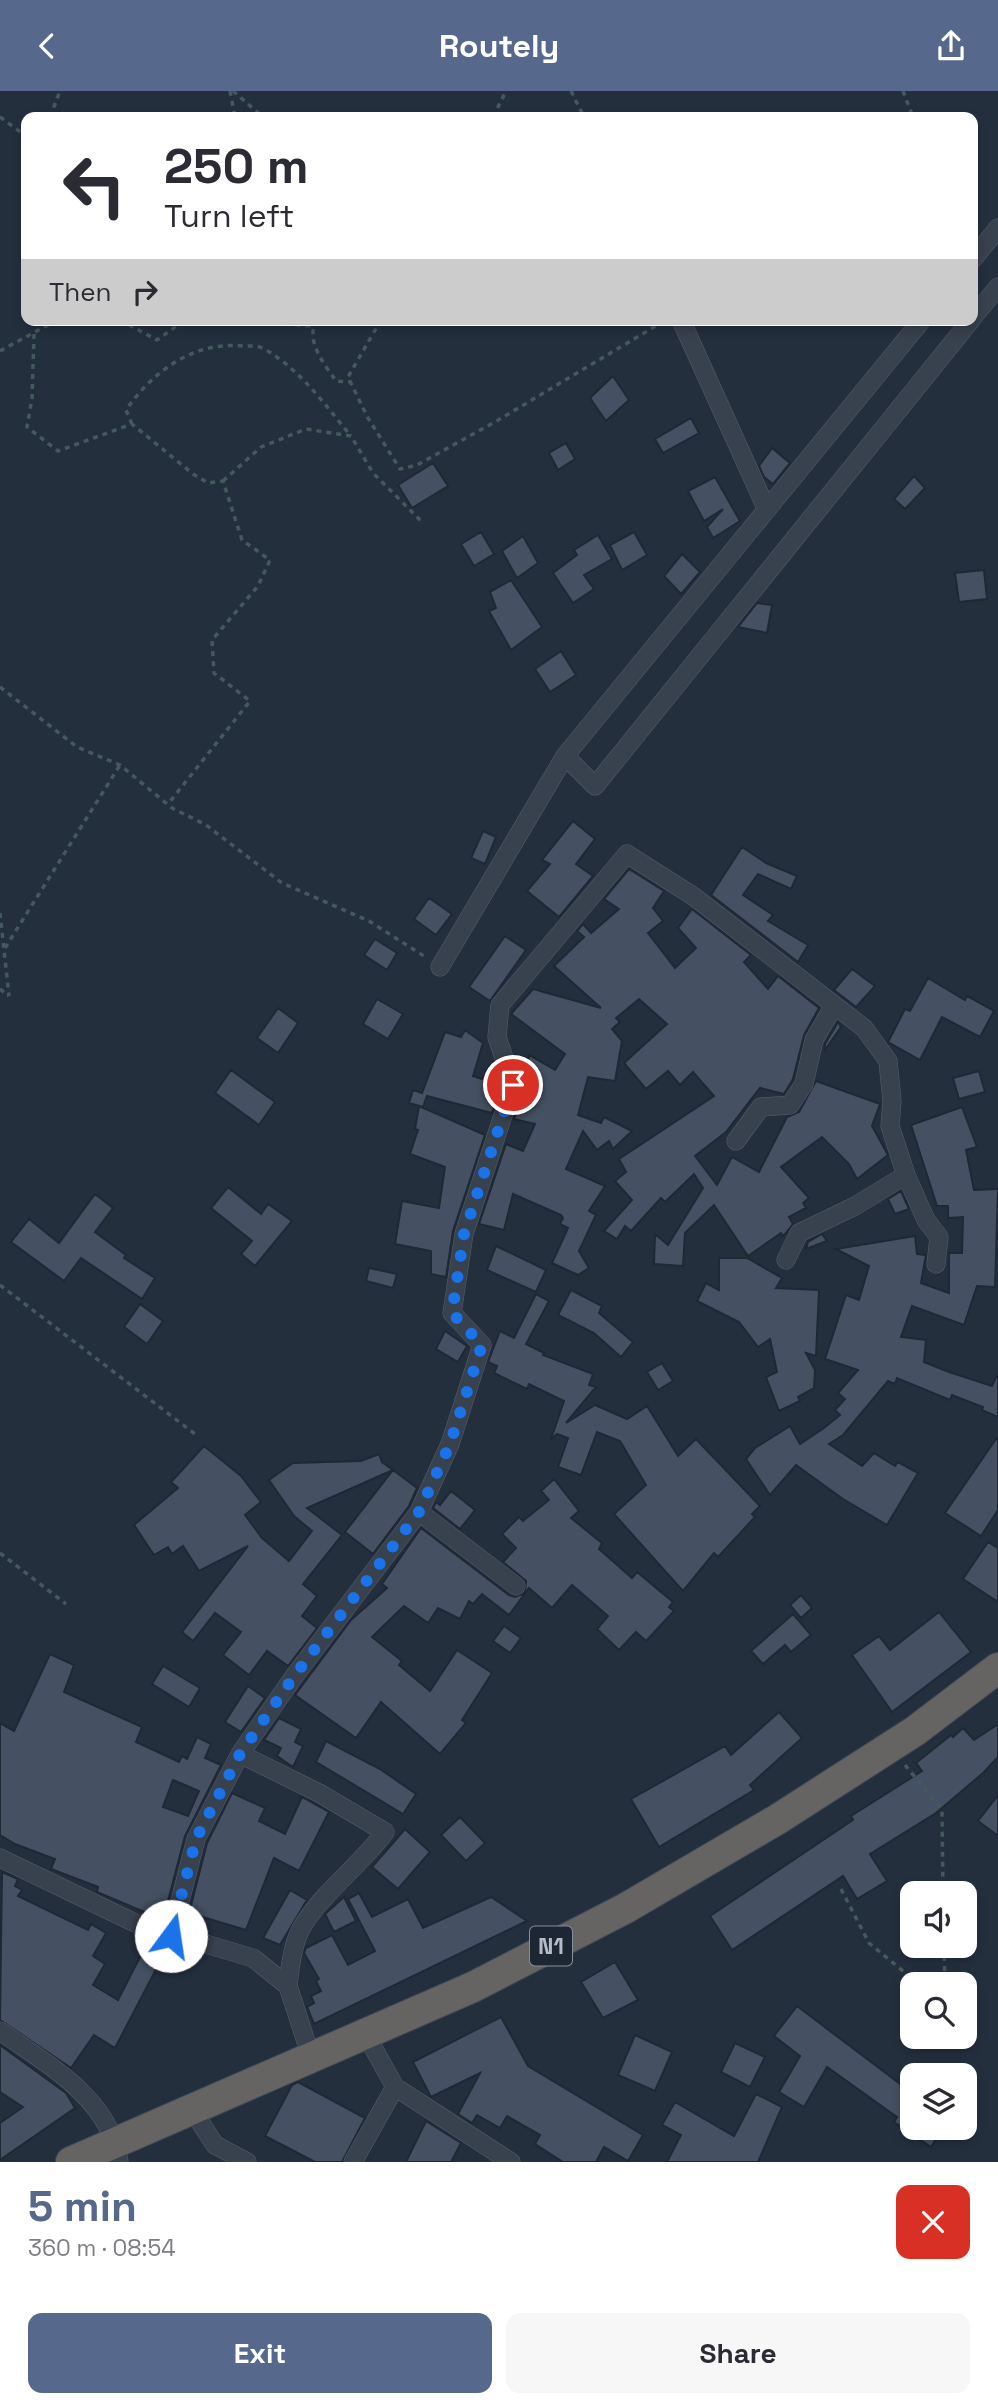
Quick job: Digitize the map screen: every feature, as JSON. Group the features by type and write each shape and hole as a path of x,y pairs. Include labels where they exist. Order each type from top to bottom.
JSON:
{"highway":[{"name":"N1","path":"71,2162 118,2152 191,2108 472,1987 626,1908 778,1819 891,1747 998,1668"}],"street":[{"path":"978,253 998,228"},
{"path":"978,312 998,287"},
{"path":"684,326 767,510"},
{"path":"440,967 565,756 917,326"},
{"path":"565,756 595,786 966,326"},
{"path":"171,1936 196,1839 240,1754 295,1675 419,1512 450,1444 482,1345 452,1313 464,1234 513,1085 496,1037 500,1005 560,930 627,854 693,896 833,1007 864,1028 888,1061 892,1101 890,1126 906,1175 926,1220 939,1237 936,1264"},
{"path":"736,1141 761,1107 790,1105 804,1084 814,1040 833,1007"},
{"path":"786,1260 799,1233 855,1206 906,1175"},
{"path":"419,1512 516,1585"},
{"path":"240,1754 319,1793 385,1832 366,1859 303,1924 291,1960 288,1986 311,2057"},
{"path":"0,1858 135,1923 171,1936 253,1958 288,1986"},
{"path":"0,2031 83,2091 118,2152"},
{"path":"366,2033 395,2087 512,2162"},
{"path":"353,2162 395,2087"},
{"path":"191,2108 215,2145 247,2162"}],"path":[{"path":"52,112 60,91"},
{"path":"231,91 235,112"},
{"path":"231,91 257,112"},
{"path":"496,112 506,91"},
{"path":"570,91 581,112"},
{"path":"903,91 911,112"},
{"path":"0,117 21,133"},
{"path":"0,351 47,326"},
{"path":"131,326 158,340 177,326"},
{"path":"314,326 317,353 336,381 351,382"},
{"path":"378,326 348,377 400,469 417,465 654,326"},
{"path":"34,334 32,398 27,427 58,451 132,425"},
{"path":"351,436 306,429 261,447 223,481 208,483 132,425 126,409 144,384 180,358 223,344 262,347 304,379 351,436 373,473 421,521"},
{"path":"168,804 250,701 214,673 212,640 258,586 270,560 242,540 223,481"},
{"path":"0,687 77,747 120,765 168,804 206,825 282,883 369,921 440,967"},
{"path":"5,948 120,765"},
{"path":"0,913 9,996 0,989"},
{"path":"0,1285 195,1434"},
{"path":"0,1553 66,1604"},
{"path":"891,1747 942,1810 943,1881"},
{"path":"841,1889 869,1943 904,1972"}],"building":[{"path":"613,376 629,400 606,421 590,398"},
{"path":"691,418 699,433 663,453 655,439"},
{"path":"566,443 575,459 558,470 549,453"},
{"path":"772,448 790,463 773,484 764,477 759,466"},
{"path":"433,463 448,486 412,508 398,485"},
{"path":"914,476 925,488 905,509 894,499"},
{"path":"715,477 740,521 713,538 707,527 723,509 704,521 688,491"},
{"path":"481,532 494,554 474,566 461,544"},
{"path":"634,532 647,555 622,570 610,545"},
{"path":"598,535 612,559 584,575 594,589 573,603 553,573 577,555 574,550"},
{"path":"523,536 538,563 517,578 502,551"},
{"path":"682,554 700,572 681,594 664,576"},
{"path":"984,570 987,599 959,602 955,573"},
{"path":"511,580 542,627 511,650 489,611 496,608 490,592"},
{"path":"757,603 772,605 767,633 738,627"},
{"path":"561,651 576,675 550,692 535,669"},
{"path":"573,821 595,839 576,864 593,876 559,917 527,891 550,864 542,860"},
{"path":"483,831 496,837 485,864 471,858"},
{"path":"742,847 766,863 797,876 791,889 758,874 743,895 773,915 768,921 808,945 798,962 711,895"},
{"path":"629,869 664,891 653,908 663,921 648,933 675,968 696,948 678,928 692,909 751,955 744,962 768,989 778,976 819,1008 804,1035 793,1079 784,1094 760,1088 726,1132 695,1156 717,1185 732,1157 759,1172 787,1117 799,1112 816,1081 880,1104 872,1126 888,1155 857,1179 849,1164 822,1137 781,1167 809,1198 803,1203 806,1208 789,1217 793,1224 786,1233 782,1236 781,1233 748,1256 714,1205 685,1233 683,1266 654,1264 655,1234 668,1245 703,1188 694,1174 665,1202 661,1198 631,1231 625,1226 617,1239 604,1231 632,1200 615,1181 626,1172 619,1159 714,1096 693,1072 680,1085 668,1071 646,1089 624,1063 667,1024 639,999 616,1018 620,1022 612,1029 622,1041 615,1081 588,1077 578,1115 601,1123 604,1117 632,1131 613,1149 609,1141 597,1150 583,1131 566,1169 605,1186 589,1211 596,1215 579,1251 589,1268 578,1275 552,1263 568,1228 560,1224 563,1218 561,1215 513,1194 504,1230 479,1224 506,1144 523,1151 535,1124 514,1119 524,1089 523,1078 527,1076 529,1055 555,1070 565,1054 511,1014 533,989 601,1008 554,966 584,937 577,931 583,924 591,933 619,909 604,899"},
{"path":"429,898 452,914 436,935 414,919"},
{"path":"505,936 526,950 490,1001 469,987"},
{"path":"375,939 397,953 387,970 364,955"},
{"path":"852,969 875,986 856,1007 834,990"},
{"path":"928,978 965,1000 967,996 994,1011 980,1037 942,1017 920,1060 888,1042 905,1009 910,1011"},
{"path":"377,999 403,1014 388,1039 363,1024"},
{"path":"278,1008 298,1023 278,1053 257,1038"},
{"path":"838,1022 841,1027 825,1050 825,1044"},
{"path":"465,1030 483,1043 473,1076 501,1085 492,1113 427,1096 423,1107 409,1103 413,1090 422,1093 445,1032 461,1037"},
{"path":"231,1070 275,1102 259,1125 215,1093"},
{"path":"979,1071 985,1092 959,1099 953,1078"},
{"path":"419,1106 485,1135 453,1231 446,1277 431,1274 431,1251 395,1244 402,1201 439,1208 445,1167 410,1154 418,1130 415,1129"},
{"path":"962,1107 977,1147 966,1150 974,1190 998,1189 995,1287 977,1286 964,1325 912,1306 901,1337 926,1340 924,1362 949,1372 992,1386 998,1373 998,1417 982,1410 983,1407 952,1395 950,1400 897,1378 895,1384 888,1381 843,1435 829,1444 862,1466 874,1453 895,1466 898,1462 918,1473 887,1525 843,1499 796,1465 770,1495 746,1459 755,1448 790,1426 800,1444 824,1428 840,1415 835,1410 845,1399 838,1393 858,1370 825,1359 846,1295 859,1300 869,1266 836,1249 915,1236 917,1254 926,1255 921,1283 949,1293 949,1253 962,1253 963,1217 948,1218 948,1206 937,1206 911,1125"},
{"path":"228,1187 261,1214 268,1204 292,1221 255,1266 241,1254 252,1241 211,1208"},
{"path":"901,1191 909,1209 895,1214 888,1199"},
{"path":"95,1194 113,1208 95,1232 126,1255 124,1258 155,1278 142,1299 81,1258 64,1281 11,1242 29,1219 59,1243"},
{"path":"822,1234 827,1241 806,1249 808,1242"},
{"path":"496,1246 546,1270 536,1292 487,1270"},
{"path":"719,1258 747,1258 782,1278 776,1288 819,1290 816,1356 806,1353 815,1370 814,1388 798,1397 800,1401 779,1411 766,1377 777,1372 770,1339 758,1347 739,1322 697,1301 706,1283 719,1290"},
{"path":"369,1268 397,1274 393,1288 366,1281"},
{"path":"571,1290 602,1306 599,1313 633,1342 621,1357 594,1333 558,1315"},
{"path":"536,1294 549,1301 526,1344 544,1353 543,1355 593,1374 589,1385 596,1387 566,1423 595,1405 627,1419 647,1406 678,1456 696,1439 760,1506 752,1514 755,1517 718,1557 714,1553 683,1591 614,1514 646,1485 620,1441 597,1432 581,1475 558,1467 568,1438 557,1434 551,1439 564,1401 529,1384 527,1389 494,1373 497,1366 488,1362 500,1331 514,1338"},
{"path":"140,1304 163,1321 147,1344 124,1327"},
{"path":"445,1331 467,1346 458,1362 436,1349"},
{"path":"662,1363 673,1381 658,1390 647,1372"},
{"path":"998,1436 998,1510 981,1536 945,1513"},
{"path":"204,1446 241,1476 261,1502 245,1515 262,1538 289,1561 312,1531 294,1516 269,1480 293,1463 361,1461 379,1454 382,1462 393,1470 307,1508 342,1535 303,1584 317,1596 302,1616 317,1628 288,1666 267,1651 249,1675 223,1655 241,1632 215,1613 193,1641 182,1632 248,1546 199,1571 183,1546 172,1554 168,1547 154,1555 134,1525 178,1488 171,1482"},
{"path":"393,1470 417,1488 409,1506 373,1554 345,1532"},
{"path":"554,1479 579,1511 571,1518 602,1543 599,1549 632,1578 637,1572 673,1602 669,1607 674,1611 646,1641 636,1632 619,1650 597,1629 608,1616 572,1585 552,1608 529,1588 509,1615 482,1594 473,1604 469,1601 460,1619 438,1608 428,1623 404,1606 372,1637 402,1661 399,1665 430,1691 457,1650 492,1673 462,1720 466,1723 440,1754 381,1702 356,1738 295,1695 351,1620 387,1588 382,1584 421,1528 509,1595 515,1597 525,1593 526,1581 503,1562 516,1548 502,1534 519,1517 523,1521 549,1500 541,1491"},
{"path":"451,1491 475,1510 460,1529 433,1508 436,1502 440,1505"},
{"path":"988,1542 998,1548 998,1602 963,1579"},
{"path":"801,1595 812,1608 801,1618 790,1605"},
{"path":"939,1612 971,1652 892,1712 852,1655 879,1636 890,1650"},
{"path":"793,1614 811,1635 791,1652 785,1645 763,1664 751,1651"},
{"path":"504,1626 521,1638 510,1653 493,1641"},
{"path":"50,1654 74,1665 64,1692 142,1727 136,1742 179,1762 182,1756 187,1759 197,1737 211,1744 205,1758 221,1765 185,1836 163,1920 97,1892 98,1887 51,1869 55,1859 15,1844 0,1835 0,1723 14,1731","holes":["173,1780 199,1791 188,1816 163,1807"]},
{"path":"163,1666 200,1688 189,1707 152,1684"},
{"path":"248,1686 265,1698 241,1732 225,1722"},
{"path":"779,1712 802,1738 750,1785 754,1790 659,1847 631,1799 725,1746 731,1755"},
{"path":"279,1718 301,1729 295,1742 303,1746 293,1767 277,1756 281,1748 264,1740"},
{"path":"998,1724 998,1757 983,1773 936,1813 870,1854 887,1881 857,1899 843,1876 732,1950 710,1916 853,1820 851,1816 922,1771 916,1763 951,1735 953,1737 963,1728 974,1740"},
{"path":"326,1741 380,1769 416,1794 403,1814 316,1762"},
{"path":"232,1793 265,1808 259,1821 285,1834 302,1797 329,1812 299,1871 274,1858 246,1930 189,1913 207,1843"},
{"path":"998,1795 998,1836 978,1821"},
{"path":"460,1817 485,1843 466,1861 441,1835"},
{"path":"405,1829 430,1852 398,1889 372,1867"},
{"path":"2,1872 18,1879 15,1886 22,1890 18,1896 88,1930 91,1924 106,1933 93,1956 105,1964 93,1985 118,2000 144,1949 162,1958 115,2048 94,2035 71,2068 0,2020"},
{"path":"290,1890 307,1900 280,1945 263,1938"},
{"path":"359,1893 372,1917 408,1899 423,1928 491,1897 527,1921 314,2024 307,2007 314,2003 311,1996 321,1991 316,1981 319,1979 304,1953 306,1948 332,1935 348,1965 375,1951 348,1899"},
{"path":"344,1897 356,1921 334,1932 325,1914"},
{"path":"615,1962 638,2000 603,2018 581,1982"},
{"path":"797,2006 900,2084 900,2126 894,2122 897,2117 827,2067 804,2107 779,2092 800,2056 774,2036"},
{"path":"501,2017 528,2066 643,2135 628,2161 604,2147 596,2162 563,2162 535,2144 540,2135 507,2116 500,2128 477,2115 472,2123 458,2114 480,2073 431,2097 413,2062"},
{"path":"635,2035 672,2052 655,2091 618,2075"},
{"path":"735,2043 765,2057 750,2087 721,2072"},
{"path":"0,2045 66,2093 75,2108 0,2160 0,2123 23,2107 0,2092"},
{"path":"298,2082 365,2118 342,2162 315,2162 265,2136 292,2085"},
{"path":"756,2094 782,2107 758,2162 667,2162 681,2135 662,2125 675,2102 734,2136"},
{"path":"426,2121 461,2143 451,2162 406,2162"},
{"path":"921,2140 935,2140 931,2147"}],"route":[{"path":"171,1936 196,1839 240,1754 295,1675 419,1512 450,1444 482,1345 452,1313 464,1234 483,1171 501,1131 513,1085"}]}
